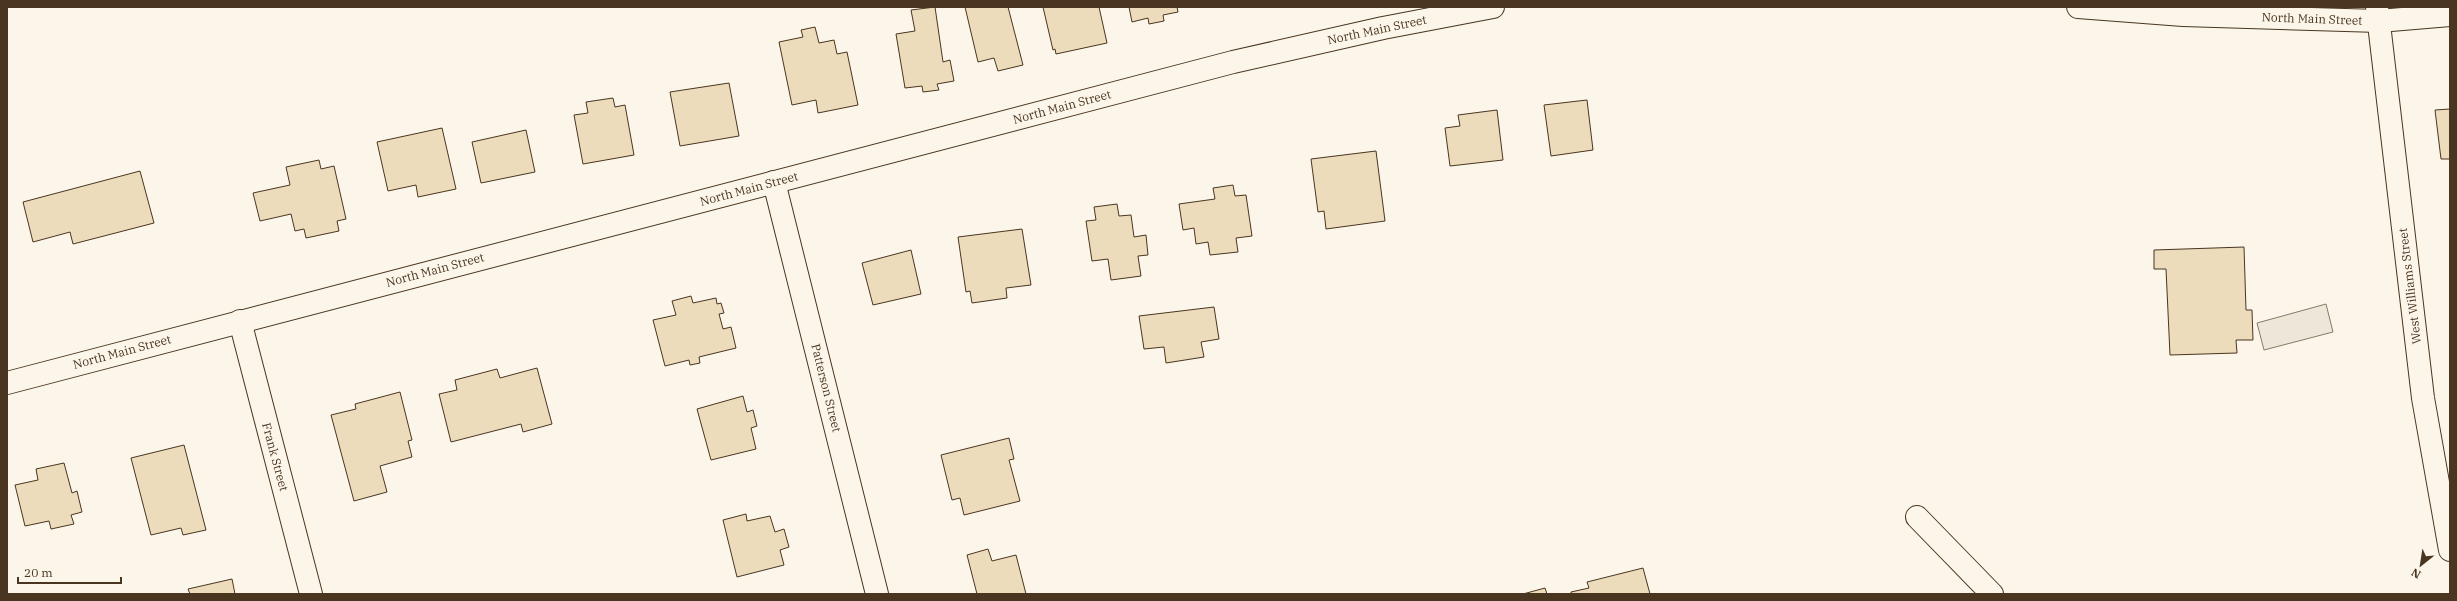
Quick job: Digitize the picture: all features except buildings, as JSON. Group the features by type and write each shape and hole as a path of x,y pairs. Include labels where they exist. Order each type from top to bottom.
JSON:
{"street":[{"name":"North Main Street","path":"7,383 1233,62 1383,28 1493,7"},
{"name":"North Main Street","path":"2078,7 2183,15 2450,15"},
{"name":"West Williams Street","path":"2378,14 2424,398 2450,550"},
{"name":"Patterson Street","path":"774,182 877,594"},
{"name":"Frank Street","path":"240,321 311,594"},
{"path":"1917,517 1992,594"}],"shaded area":[{"path":"2326,304 2333,332 2264,350 2257,323"}]}
